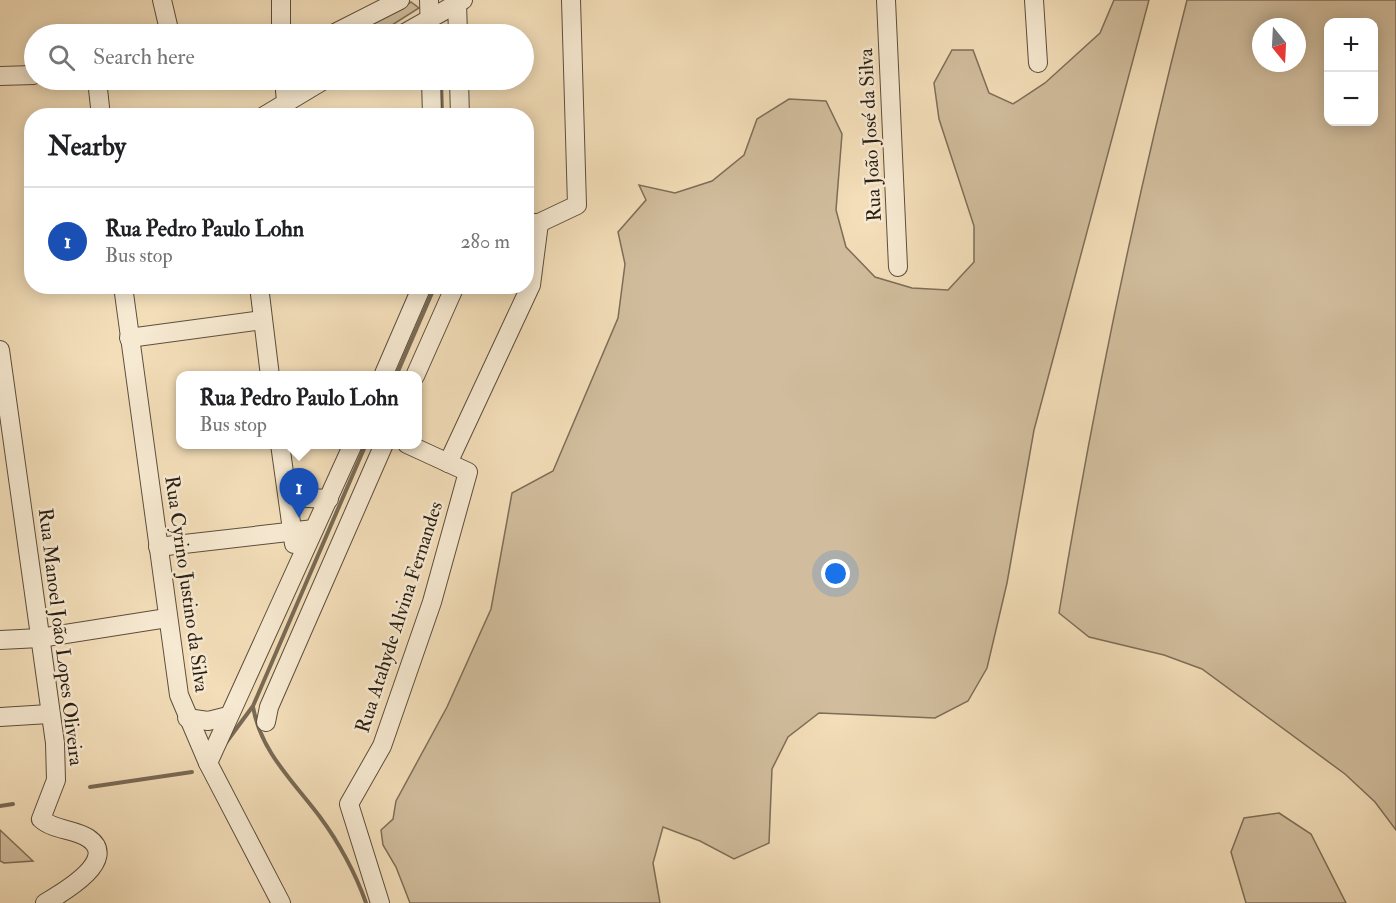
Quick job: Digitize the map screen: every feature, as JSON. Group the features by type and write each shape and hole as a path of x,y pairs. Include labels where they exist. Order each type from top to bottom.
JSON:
{"street":[{"path":"162,0 168,24"},
{"path":"281,0 282,24"},
{"path":"353,24 400,0"},
{"path":"429,0 430,24"},
{"path":"534,223 578,205 571,0"},
{"name":"Rua João José da Silva","path":"886,0 898,267"},
{"path":"1034,0 1038,63"},
{"path":"434,24 460,2"},
{"path":"459,24 460,2"},
{"path":"0,76 24,75"},
{"path":"98,90 100,108"},
{"path":"285,90 286,101"},
{"path":"276,108 306,90"},
{"path":"431,90 432,108"},
{"path":"459,90 460,108"},
{"name":"Rua Cyrino Justino da Silva","path":"124,294 176,682 187,718 208,763 281,903"},
{"path":"260,294 269,371"},
{"path":"385,371 418,294"},
{"path":"417,371 451,294"},
{"path":"448,463 527,294"},
{"path":"129,338 262,320"},
{"name":"Rua Manoel João Lopes Oliveira","path":"0,350 49,714 55,743 56,780 41,819 90,839 97,857 92,869 70,889 45,903"},
{"path":"281,449 297,565"},
{"path":"208,763 351,449"},
{"path":"266,722 269,707 382,449"},
{"name":"Rua Atahyde Alvina Fernandes","path":"380,903 349,804 382,746 432,602 468,472 418,449"},
{"path":"288,497 329,499"},
{"path":"158,547 314,529"},
{"path":"0,640 40,638 167,618"},
{"path":"0,717 49,714"},
{"path":"187,718 208,721 228,716"}],"shaded area":[{"path":"1114,0 1149,0 1034,430 1007,583 987,668 968,701 935,718 819,713 788,737 772,769 769,843 734,859 700,841 663,827 653,863 660,903 410,903 396,867 383,845 381,830 393,819 396,801 447,707 491,609 512,493 553,471 618,318 625,264 618,232 646,200 639,185 675,193 712,181 744,155 757,119 789,99 826,101 842,134 836,210 846,247 875,277 912,288 948,290 974,262 974,226 939,119 934,83 952,50 973,50 989,93 1013,104 1045,83 1100,33"},
{"path":"1187,0 1396,0 1396,830 1375,802 1345,774 1202,669 1164,655 1089,637 1059,613 1116,305"},
{"path":"411,2 419,8 394,24 372,24"},
{"path":"1279,813 1311,834 1346,903 1246,903 1231,852 1244,818"},
{"path":"0,830 33,861 4,863 0,861"}],"waterway":[{"path":"441,90 442,108"},
{"path":"398,371 432,294"},
{"path":"225,744 253,706 364,449"},
{"path":"253,707 257,723 271,752 333,836 352,869 366,903"},
{"path":"90,787 192,772"},
{"path":"0,806 13,804"}],"place":[{"name":"Rua Pedro Paulo Lohn","path":"299,518"}]}
